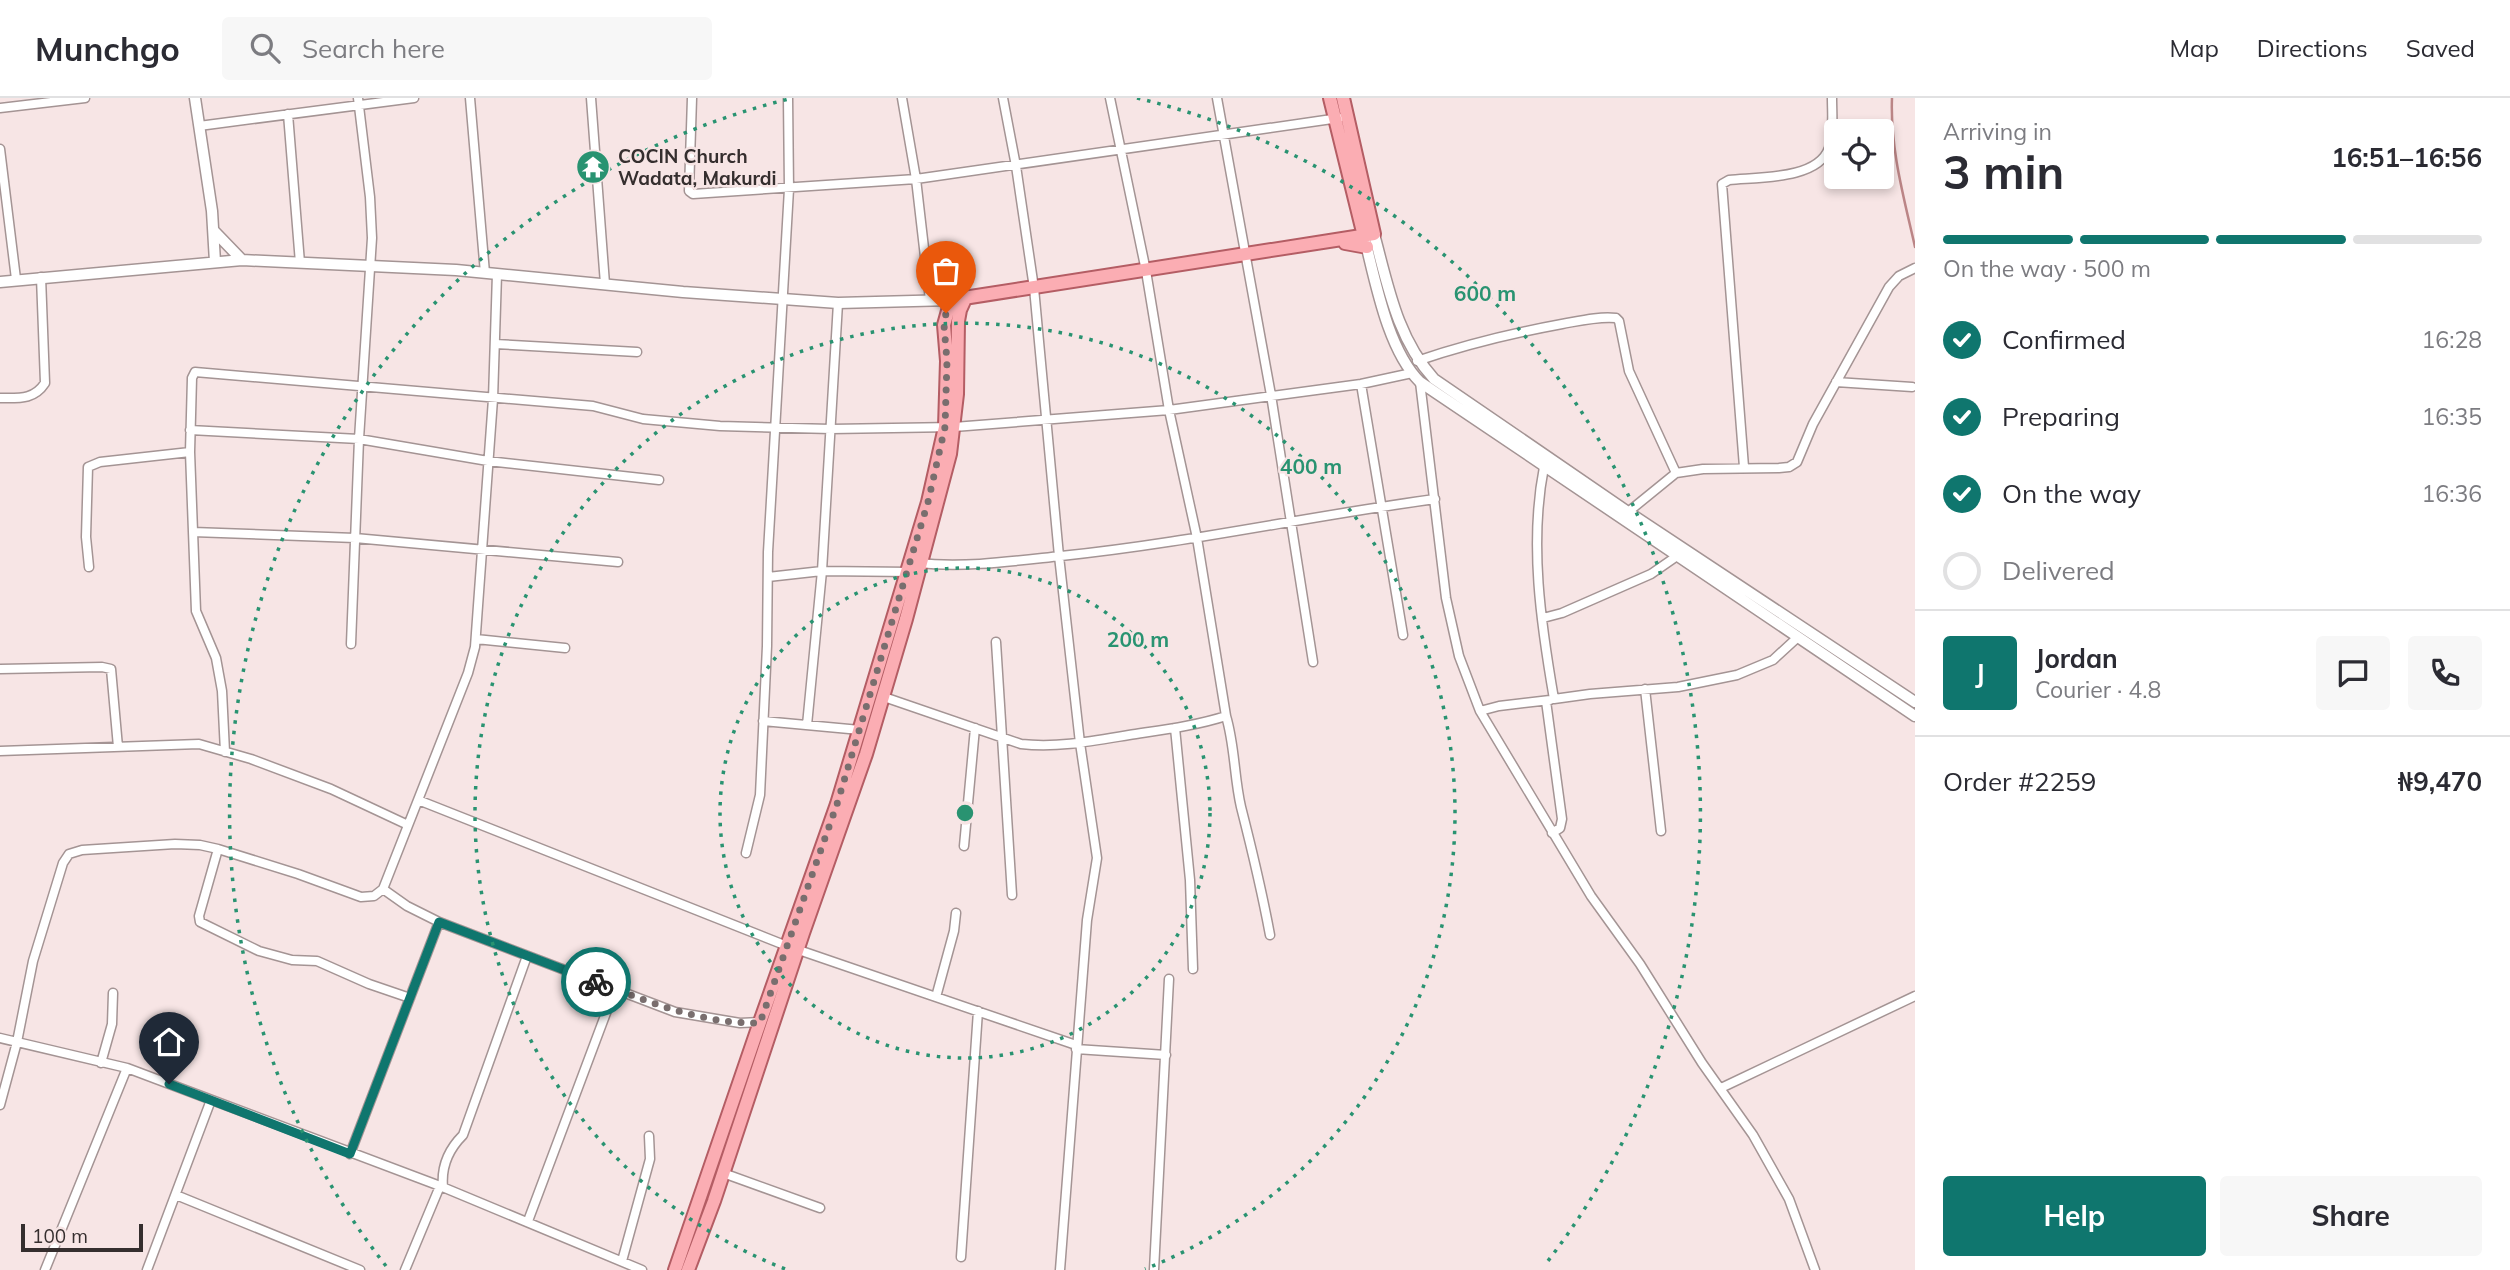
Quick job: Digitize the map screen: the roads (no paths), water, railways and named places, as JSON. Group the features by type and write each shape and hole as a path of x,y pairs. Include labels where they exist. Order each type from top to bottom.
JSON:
{"main road":[{"path":"1331,98 1340,118 1368,239"},
{"path":"1343,98 1340,118 1360,222 1368,239"},
{"path":"1338,241 1360,222"},
{"path":"688,1270 723,1173 860,730 950,454 944,325 951,300 1338,241 1368,239"},
{"path":"950,427 958,321 965,299"},
{"path":"676,1270 760,1023 793,948 884,697 914,568"}],"street":[{"path":"0,107 85,98"},
{"path":"195,98 214,231 215,262"},
{"path":"199,125 359,102 414,98"},
{"path":"470,98 485,273"},
{"path":"591,98 605,285"},
{"path":"692,98 690,192 695,194 916,179 1340,118"},
{"path":"746,853 760,795 775,428 789,189 788,98"},
{"path":"902,98 916,179 930,300"},
{"path":"1003,98 1034,288 1059,556 1080,743 1097,858 1087,920 1060,1270"},
{"path":"1110,98 1146,271 1169,410 1197,538 1241,805 1270,935"},
{"path":"1217,98 1271,395 1313,662"},
{"path":"1744,467 1722,184 1728,180 1805,171 1819,163 1826,155 1831,137 1832,98"},
{"path":"351,644 359,439 371,267 370,197 359,102"},
{"path":"288,114 300,263"},
{"path":"0,149 16,279"},
{"path":"214,231 242,260"},
{"path":"1368,239 1406,340 1417,361 1434,379 1628,512 1915,702"},
{"path":"1368,239 1386,317 1403,359 1420,383 1915,716"},
{"path":"0,282 242,260 485,273 838,303 951,300"},
{"path":"1628,512 1676,473 1744,467 1779,468 1789,467 1797,462 1813,424 1889,287 1899,276 1914,268"},
{"path":"0,1105 17,1042 33,961 63,863 69,854 82,850 175,844 218,849 361,897 370,898 383,889 468,673 476,639 493,399 497,274"},
{"path":"0,398 26,398 39,392 45,383 41,277"},
{"path":"807,725 822,571 838,303"},
{"path":"1417,361 1509,334 1571,322 1616,318 1619,321 1629,372 1676,473"},
{"path":"495,344 637,352"},
{"path":"225,752 222,691 216,659 196,611 190,430 192,378 198,371 593,407 643,419 831,429 950,427 1169,410 1361,384 1412,373"},
{"path":"1836,382 1912,387"},
{"path":"1420,383 1425,440 1452,632 1480,710 1591,896 1640,964 1753,1135 1789,1199 1815,1270"},
{"path":"1361,384 1403,635"},
{"path":"190,430 359,439 488,461 659,480"},
{"path":"89,567 86,537 88,467 100,462 190,452"},
{"path":"1544,467 1538,497 1538,562 1562,819 1560,828 1552,833"},
{"path":"768,577 822,571 1010,562 1197,538 1291,520 1435,499"},
{"path":"193,532 355,538 618,562"},
{"path":"1543,618 1562,613 1651,573 1677,556"},
{"path":"1480,710 1678,687 1751,670 1773,660 1798,637"},
{"path":"476,639 565,648"},
{"path":"996,642 1012,895"},
{"path":"0,669 111,669 118,747"},
{"path":"1645,689 1661,831"},
{"path":"884,697 1021,744 1039,746 1080,743 1175,728 1226,716"},
{"path":"763,720 860,730"},
{"path":"964,846 975,728"},
{"path":"1175,728 1190,880 1193,969"},
{"path":"0,751 188,743 225,752 331,789 408,825"},
{"path":"418,800 793,948 1076,1047 1166,1055"},
{"path":"218,849 199,916 200,922 259,951 292,960 317,961 369,984 410,998"},
{"path":"383,889 439,922 615,989 692,1016 760,1023"},
{"path":"936,997 954,931 956,913"},
{"path":"350,1154 439,922"},
{"path":"405,1270 441,1186 443,1166 453,1144 463,1135 527,956"},
{"path":"1154,1270 1169,979"},
{"path":"528,1221 615,989"},
{"path":"101,1063 112,1024 113,993"},
{"path":"1721,1088 1915,996"},
{"path":"961,1257 978,1011"},
{"path":"0,1038 127,1068 441,1186 642,1270"},
{"path":"45,1270 127,1068"},
{"path":"147,1270 211,1100"},
{"path":"622,1261 650,1159 649,1136"},
{"path":"723,1173 820,1209"},
{"path":"176,1195 360,1270"}],"waterway":[{"path":"1892,98 1895,155 1915,247"}],"place":[{"name":"COCIN Church Wadata, Makurdi","path":"593,167"}]}
